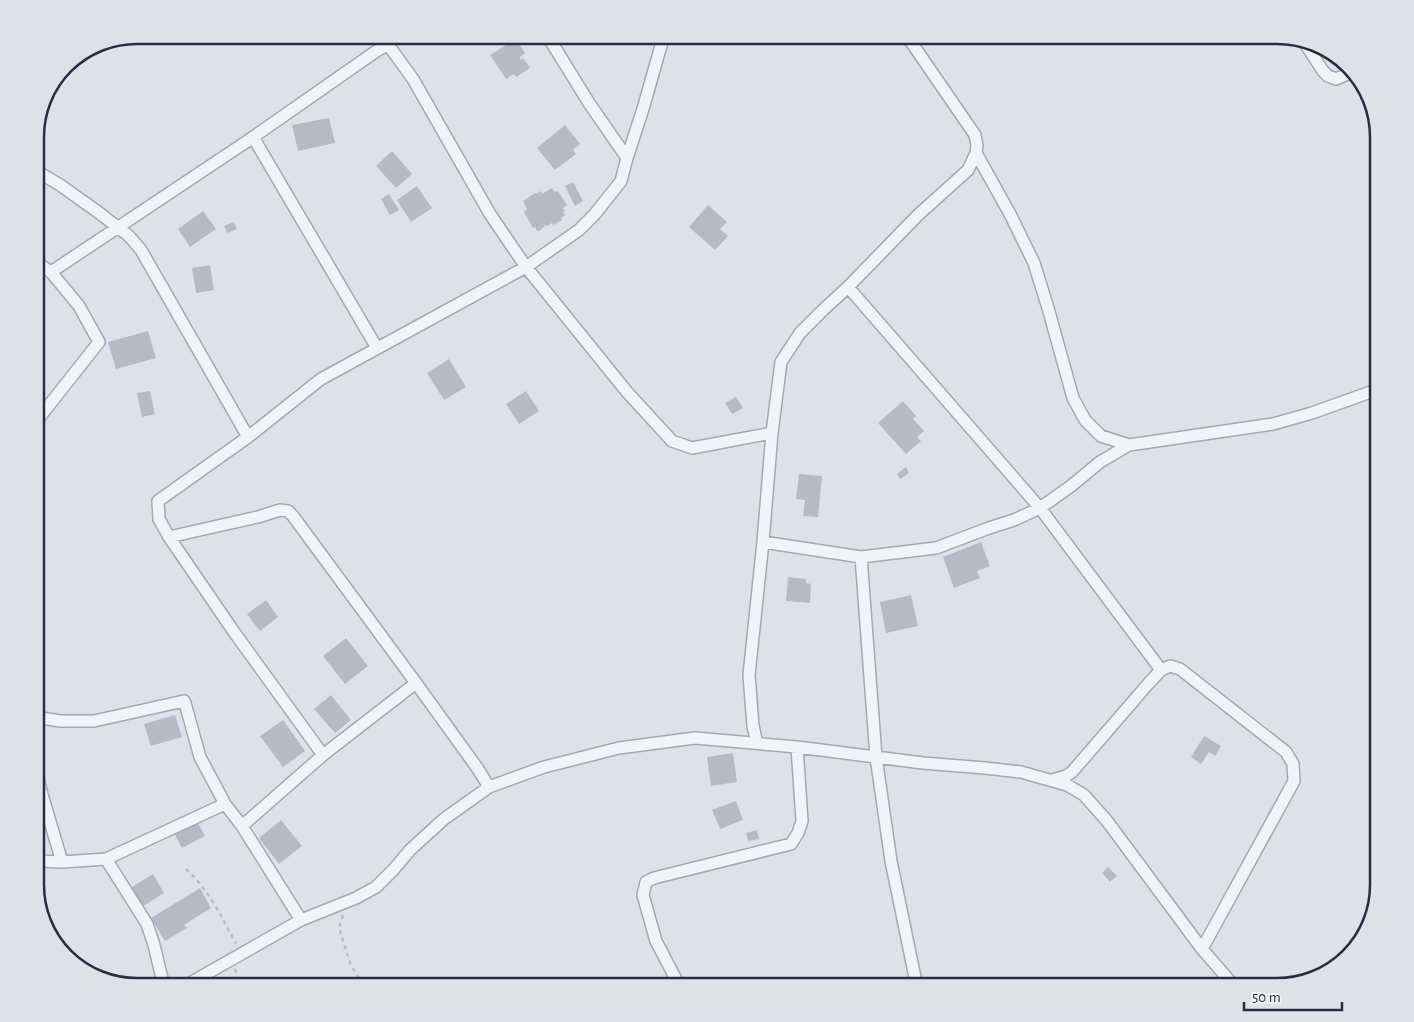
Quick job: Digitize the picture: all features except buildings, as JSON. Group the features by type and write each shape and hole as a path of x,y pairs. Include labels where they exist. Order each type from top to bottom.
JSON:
{"street":[{"path":"554,44 627,158"},
{"path":"323,755 234,632 169,537 159,519 158,501 248,437 321,379 526,267 579,230 595,214 621,181 644,109 662,44"},
{"path":"756,743 749,676 772,433 781,362 800,333 918,215 968,170 976,153 975,135 913,44"},
{"path":"51,272 253,137 375,52 389,46 413,78 490,214 526,267 627,392 672,441 692,448 772,433"},
{"path":"1309,50 1328,76 1336,79 1346,75"},
{"path":"253,137 377,348"},
{"path":"976,153 1010,214 1034,263 1073,398 1085,420 1101,436 1130,445"},
{"path":"44,175 129,236 141,250 248,437"},
{"path":"44,268 51,272 79,306 99,342 44,412"},
{"path":"848,287 1040,508 1161,670"},
{"path":"763,542 861,557 936,548 1014,520 1040,508 1100,462 1130,445 1273,424 1312,413 1370,392"},
{"path":"169,537 258,517 280,510 288,511 294,516 416,683 478,769 489,788"},
{"path":"861,557 876,756 892,861 915,978"},
{"path":"1050,780 1066,776 1072,772 1161,670 1170,666 1180,669 1286,752 1293,764 1294,781 1202,949"},
{"path":"242,826 323,755 416,683"},
{"path":"44,718 60,721 94,721 184,701 200,757 225,804 242,826 301,920"},
{"path":"199,978 301,920 356,898 376,887 410,850 444,819 489,788 544,767 619,748 695,738 797,747 922,763 1021,772 1067,785 1084,795 1107,820 1202,949 1226,978"},
{"path":"675,978 656,941 643,896 646,882 654,878 791,844 798,833 802,821 797,747"},
{"path":"44,801 62,862"},
{"path":"44,861 106,859 225,804"},
{"path":"106,859 148,924 162,978"}],"path":[{"path":"186,869 196,878 212,900 238,956 239,978"},
{"path":"356,898 343,915 339,928 350,963 359,978"}]}
